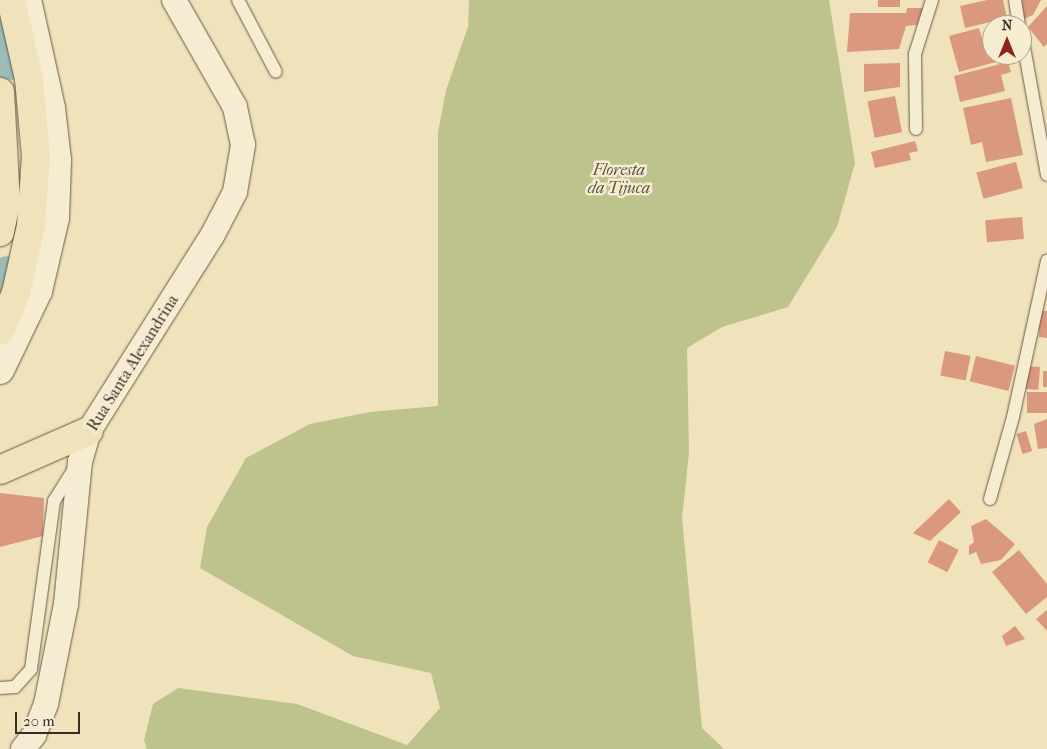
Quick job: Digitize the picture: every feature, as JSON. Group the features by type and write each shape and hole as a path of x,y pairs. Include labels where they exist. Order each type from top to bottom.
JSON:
{"highway":[{"path":"0,331 16,293 31,226 36,156 29,79 11,0"},
{"path":"0,92 6,203 0,232"},
{"path":"0,470 89,431"}],"main road":[{"path":"0,370 38,291 55,218 56,160 50,108 27,0"}],"street":[{"name":"Rua Santa Alexandrina","path":"23,749 34,734 46,704 66,604 80,462 89,431 235,192 243,145 235,107 174,0"}],"lane":[{"path":"238,0 276,72"},
{"path":"916,129 915,54 932,0"},
{"path":"1015,0 1017,15"},
{"path":"1027,65 1047,175"},
{"path":"990,499 1013,417 1047,261"},
{"path":"0,688 15,687 31,669 54,502 80,462"}],"green space":[{"name":"Floresta da Tijuca","path":"469,0 829,0 855,163 837,227 788,307 722,327 687,348 689,453 682,518 702,728 724,749 147,749 144,740 153,704 178,688 297,704 407,745 440,708 431,673 353,656 200,568 207,527 246,458 310,424 370,412 438,406 438,132 446,90 468,27"}],"building":[{"path":"878,0 900,0 900,7 878,7"},
{"path":"987,0 1003,0 1006,15 982,15 982,24 965,28 960,6"},
{"path":"1022,0 1041,0 1033,15 1024,15"},
{"path":"1047,6 1047,44 1044,47 1032,32 1032,23"},
{"path":"907,8 923,8 917,25 906,26 899,49 847,52 850,13 906,13"},
{"path":"979,28 982,38 982,65 985,65 959,72 949,36"},
{"path":"900,63 900,87 864,92 864,64"},
{"path":"996,65 1009,65 1011,72 1001,75 1005,91 960,102 954,76"},
{"path":"895,96 902,132 875,138 868,101"},
{"path":"1011,98 1023,155 986,162 982,142 971,145 963,108"},
{"path":"915,141 918,151 909,153 911,160 875,168 871,152"},
{"path":"1016,162 1023,188 983,199 976,173"},
{"path":"1022,217 1024,239 987,242 985,220"},
{"path":"1040,311 1047,311 1047,338 1039,337"},
{"path":"945,351 971,356 966,381 940,376"},
{"path":"976,356 1015,366 1009,391 970,381"},
{"path":"1027,366 1040,367 1038,390 1025,389"},
{"path":"1043,371 1047,371 1047,387 1043,387"},
{"path":"1027,392 1047,392 1047,413 1027,413"},
{"path":"1047,419 1047,448 1038,449 1034,424"},
{"path":"1026,431 1032,451 1023,454 1016,434"},
{"path":"0,493 44,498 43,536 0,547"},
{"path":"949,499 961,512 930,541 913,533"},
{"path":"986,519 1015,544 1001,560 981,564 976,552 969,555 969,546 974,542 971,526"},
{"path":"939,540 959,550 947,572 928,562"},
{"path":"1019,550 1047,584 1047,597 1026,614 992,572"},
{"path":"1047,610 1047,631 1036,619"},
{"path":"1015,626 1025,639 1006,646 1002,636"}],"waterway":[{"path":"0,21 10,60"},
{"path":"0,294 7,275"}]}
